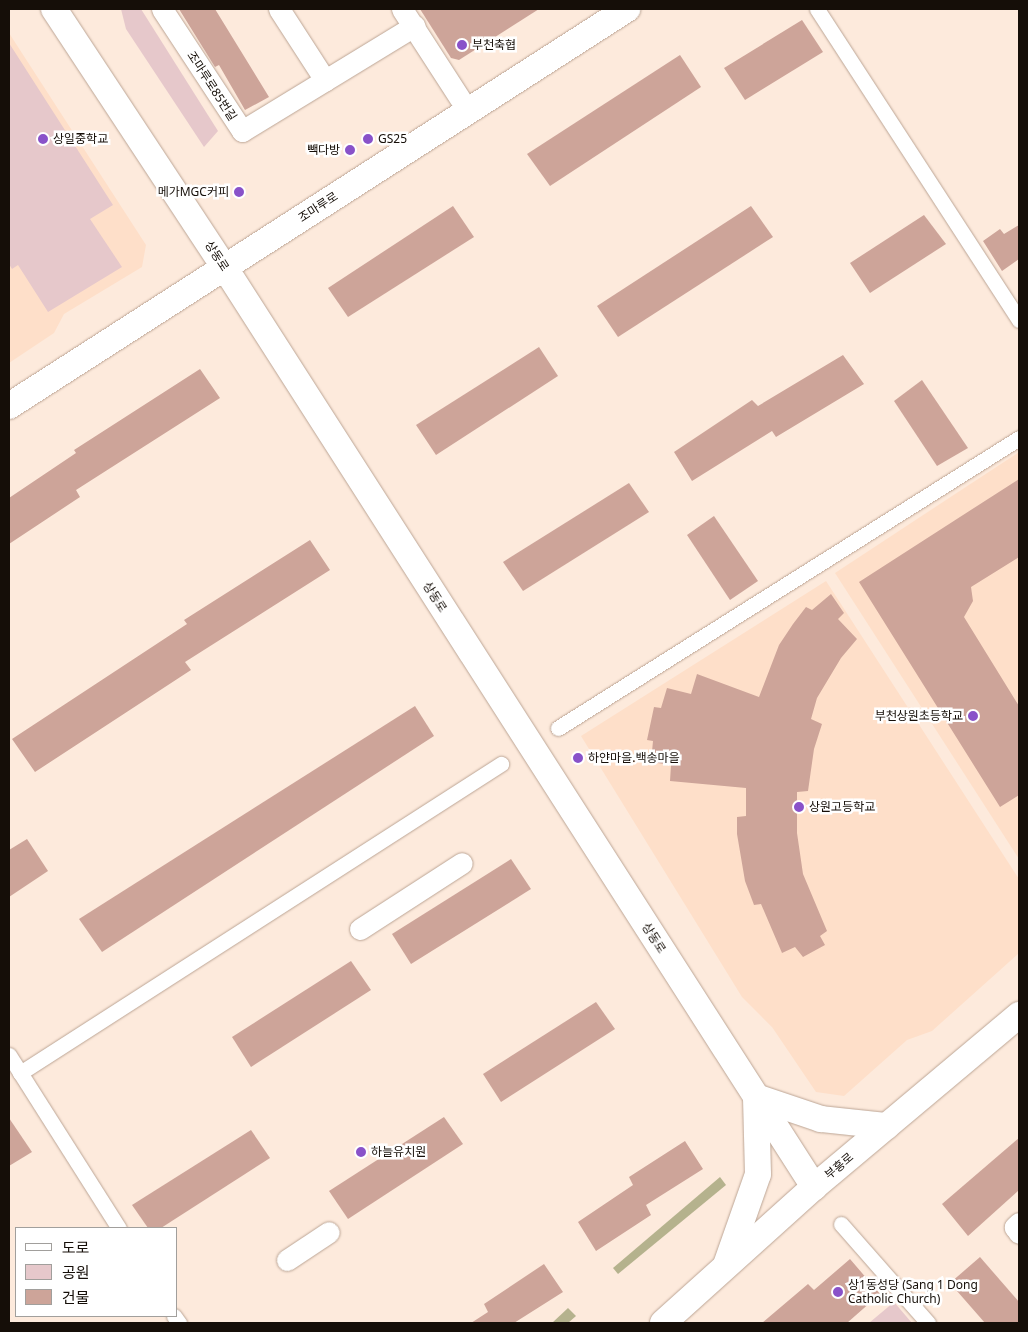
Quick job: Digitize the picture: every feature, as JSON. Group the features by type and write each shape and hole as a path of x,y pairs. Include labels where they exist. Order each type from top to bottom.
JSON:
{"street":[{"name":"상동로","path":"54,9 225,268 814,1187"},
{"name":"조마루로85번길","path":"162,9 242,131 325,80 408,18 468,111"},
{"path":"279,9 325,80"},
{"name":"조마루로","path":"9,406 627,9"},
{"path":"818,9 1019,320"},
{"path":"558,728 1019,438"},
{"path":"20,1073 501,764"},
{"path":"360,928 462,863"},
{"name":"부흥로","path":"663,1323 814,1187 1019,1015"},
{"path":"9,1055 117,1227"},
{"path":"725,1268 758,1174 756,1097 821,1119 887,1126"},
{"path":"1019,1223 1015,1227 1019,1232"},
{"path":"841,1224 928,1323"},
{"path":"287,1260 329,1232"}],"shaded area":[{"name":"상일중학교","path":"9,33 146,245 142,267 64,314 54,333 9,363"},
{"name":"부천상원초등학교","path":"1019,452 1019,859 835,573"},
{"name":"상원고등학교","path":"826,581 1019,879 1019,953 932,1031 907,1040 844,1096 816,1092 772,1027 742,997 581,736"},
{"path":"720,1177 726,1185 618,1274 613,1268"},
{"path":"568,1308 576,1316 568,1323 552,1323"}],"green space":[{"path":"121,9 141,9 218,131 204,147 126,29"},
{"name":"상일중학교","path":"9,43 113,205 90,219 122,267 48,312 18,265 12,269 9,264"},
{"path":"894,1302 912,1323 869,1323"}],"building":[{"path":"179,9 215,9 269,97 245,110 219,65 215,67"},
{"path":"420,9 539,9 459,60 451,58"},
{"path":"802,20 823,52 745,100 724,68"},
{"path":"680,55 701,87 550,186 527,154"},
{"path":"453,206 474,237 348,317 328,288"},
{"path":"751,206 773,237 618,337 597,306"},
{"path":"924,215 946,244 870,293 850,263"},
{"path":"1019,225 1019,259 1002,271 983,241 1000,229 1004,234"},
{"path":"539,347 558,376 436,455 416,425"},
{"path":"843,355 864,384 776,437 772,431 692,481 674,452 752,400 758,406"},
{"path":"200,369 220,398 76,490 80,497 9,544 9,498 76,453 74,450"},
{"path":"922,380 968,448 937,466 894,401"},
{"name":"부천상원초등학교","path":"1019,479 1019,557 971,587 973,601 964,617 1019,706 1019,795 1000,807 859,582"},
{"path":"629,483 649,512 523,591 503,562"},
{"path":"714,516 758,581 730,600 687,535"},
{"path":"310,540 330,570 185,662 191,670 35,772 12,739 187,624 184,620"},
{"path":"831,594 844,613 838,619 857,639 841,658 817,698 811,719 822,724 814,749 808,791 797,792 797,833 803,874 827,931 820,936 825,945 803,957 795,947 782,953 761,904 754,905 745,881 737,834 737,817 746,816 746,788 670,781 671,765 651,762 653,741 647,740 654,707 661,708 667,688 691,694 697,674 759,697 779,645 793,624 806,607 812,610"},
{"path":"415,706 434,736 102,952 79,919"},
{"path":"27,839 48,871 9,897 9,850"},
{"path":"511,859 531,889 411,964 392,934"},
{"path":"351,961 371,990 251,1067 232,1037"},
{"path":"596,1002 615,1029 501,1102 483,1074"},
{"path":"444,1117 463,1144 348,1219 329,1191"},
{"path":"9,1118 32,1152 9,1166"},
{"path":"251,1130 270,1158 163,1227 147,1227 132,1205"},
{"path":"1019,1138 1019,1190 968,1236 942,1204"},
{"path":"685,1141 703,1169 646,1205 651,1215 596,1251 578,1222 633,1185 629,1177"},
{"path":"980,1257 1019,1302 1019,1323 985,1323 950,1283"},
{"name":"상1동성당 (Sang 1 Dong Catholic Church)","path":"850,1259 880,1294 847,1323 762,1323 808,1284 814,1290"},
{"path":"544,1264 563,1292 514,1323 471,1323 488,1312 484,1304"}],"place":[{"name":"부천축협","path":"462,45"},
{"name":"상일중학교","path":"43,139"},
{"name":"GS25","path":"368,139"},
{"name":"빽다방","path":"350,150"},
{"name":"메가MGC커피","path":"239,192"},
{"name":"부천상원초등학교","path":"973,716"},
{"name":"하얀마을.백송마을","path":"578,758"},
{"name":"상원고등학교","path":"799,807"},
{"name":"하늘유치원","path":"361,1152"},
{"name":"상1동성당 (Sang 1 Dong Catholic Church)","path":"838,1292"}]}
